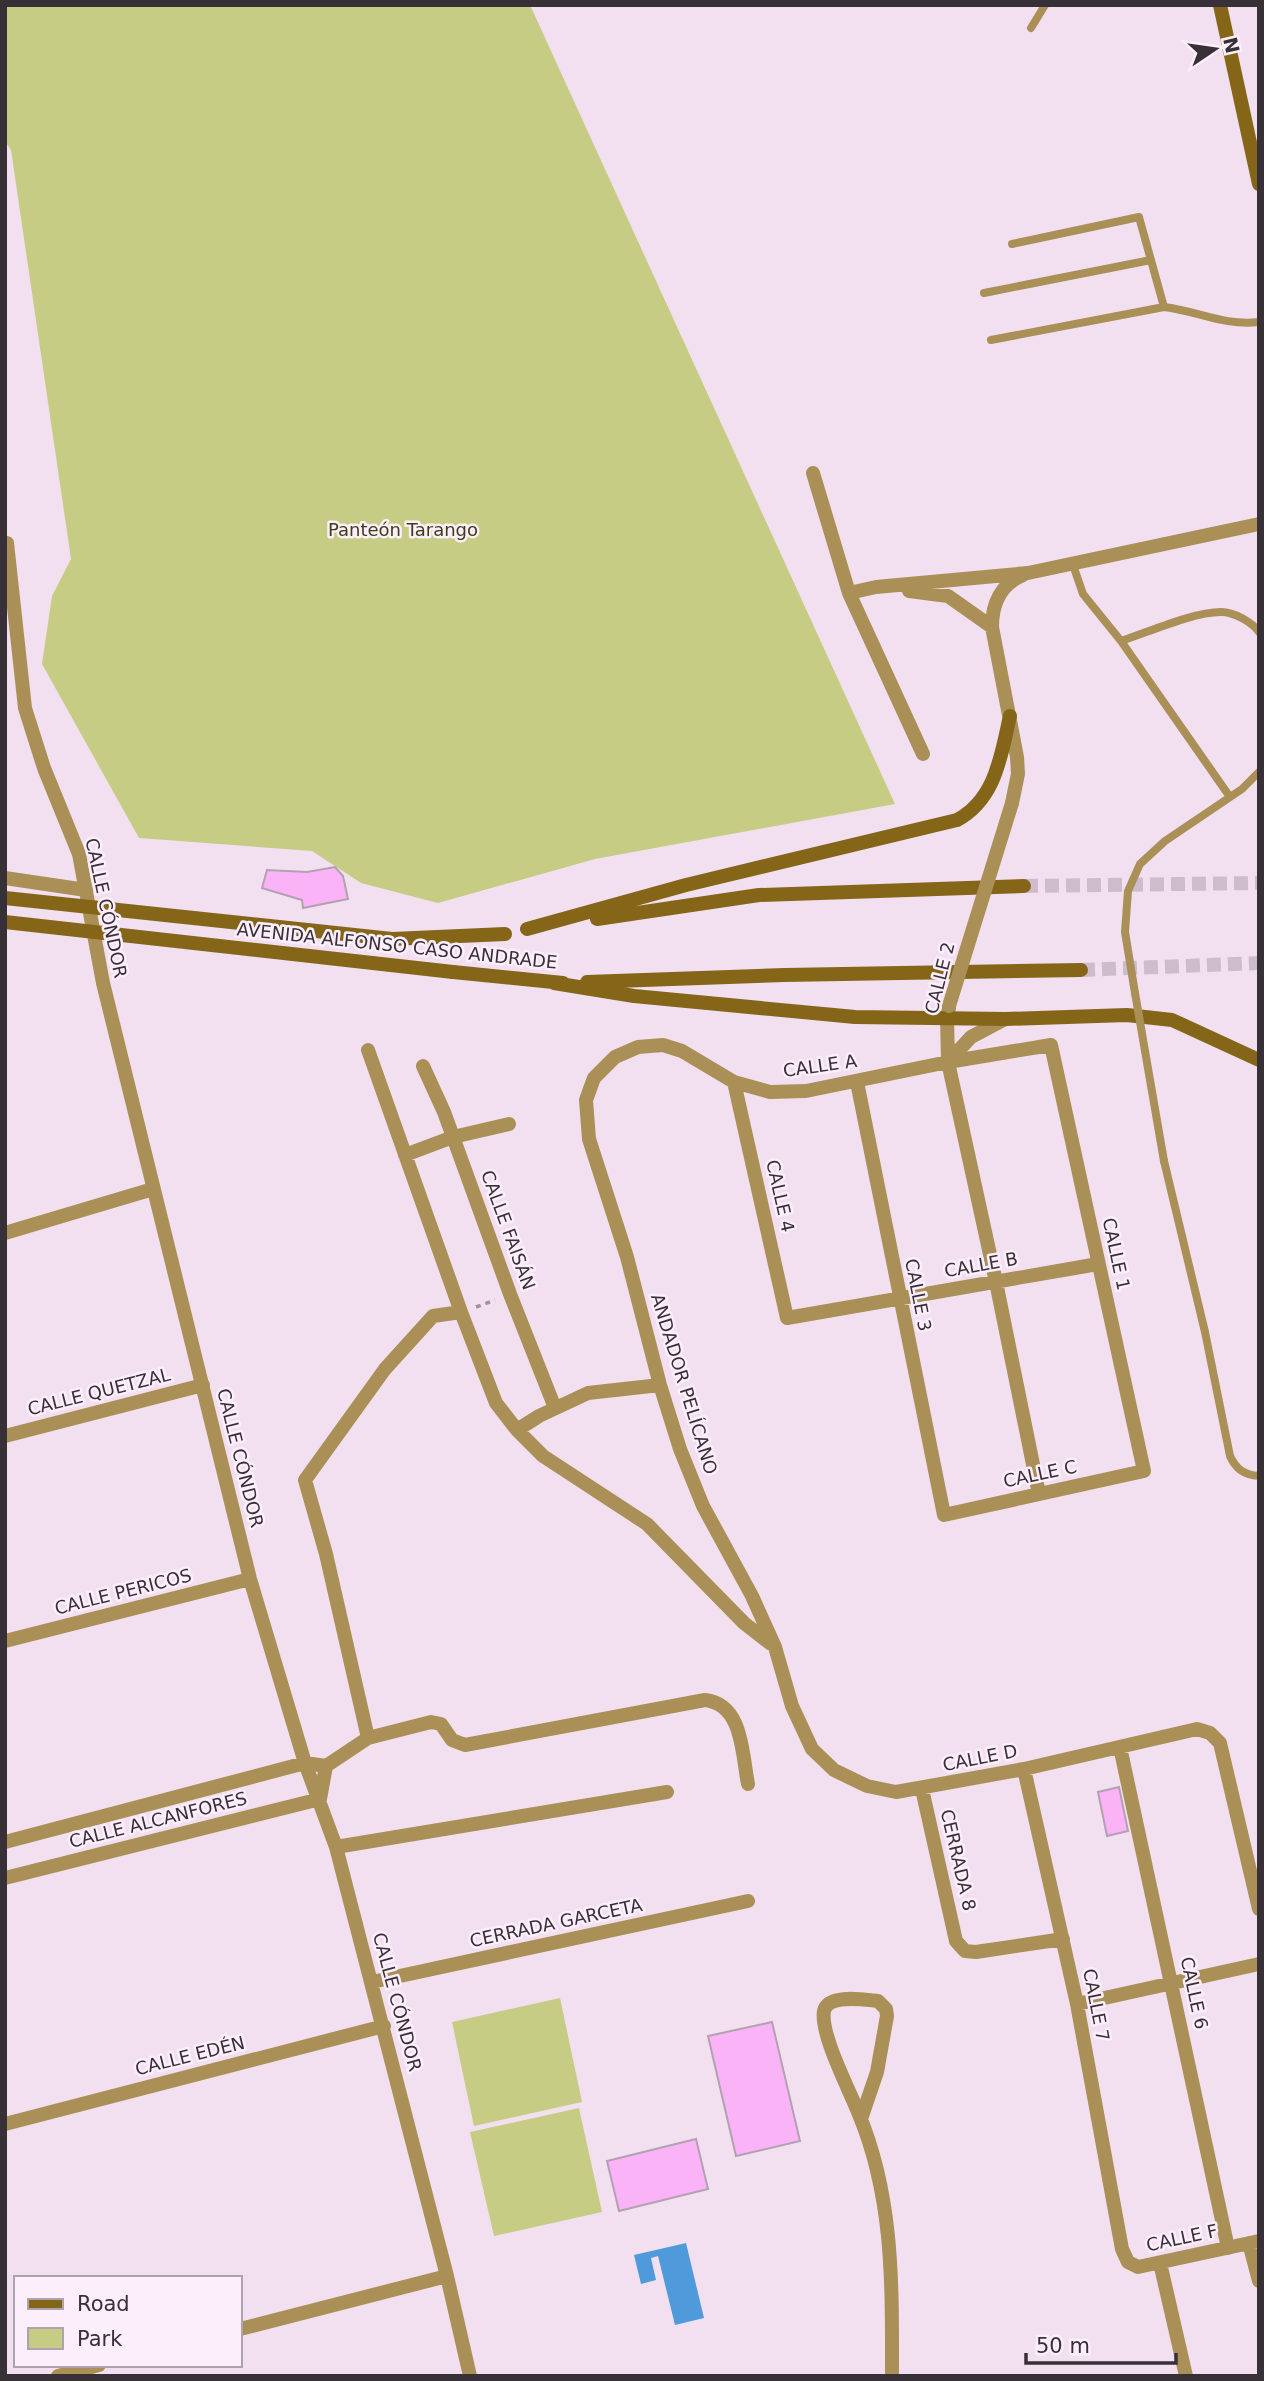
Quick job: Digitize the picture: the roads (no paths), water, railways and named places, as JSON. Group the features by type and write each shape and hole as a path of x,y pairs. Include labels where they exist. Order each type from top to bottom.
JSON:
{"main road":[{"path":"1220,5 1259,184"},
{"path":"527,929 686,885 957,820 976,807 988,789 997,770 1010,716"},
{"name":"AVENIDA ALFONSO CASO ANDRADE","path":"5,898 392,939 505,934 759,895 1024,886"},
{"name":"AVENIDA ALFONSO CASO ANDRADE","path":"5,922 554,983 784,975 1081,970"},
{"path":"554,983 634,996 855,1017 948,1012 1006,1019 1127,1015 1172,1020 1259,1060"}],"street":[{"path":"813,473 849,593 923,754"},
{"path":"849,593 876,587 1028,573 1259,524"},
{"name":"CALLE CÓNDOR","path":"7,543 25,708 44,768 79,854 103,983 250,1579 305,1763 336,1847 384,2026 470,2376"},
{"name":"CALLE 2","path":"1028,573 1008,584 995,603 992,627 1010,716 1018,774 1012,803 948,1012 948,1062 1039,1494"},
{"path":"876,587 948,596 992,627"},
{"path":"5,878 86,890"},
{"path":"948,1062 971,1037 1006,1019"},
{"name":"CALLE A","path":"586,1100 594,1078 615,1057 638,1047 663,1045 682,1051 734,1082 770,1092 806,1091 948,1062 1051,1045"},
{"name":"CALLE 1","path":"1051,1045 1144,1471"},
{"path":"368,1050 496,1403 517,1430 543,1456 648,1524 744,1623 775,1647"},
{"name":"CALLE FAISÁN","path":"423,1066 444,1112 555,1409"},
{"name":"CALLE 4","path":"734,1082 787,1318"},
{"name":"CALLE 3","path":"857,1082 944,1515"},
{"name":"ANDADOR PELÍCANO","path":"586,1100 589,1139 627,1257 660,1385 680,1449 703,1506 752,1596 775,1647 792,1706"},
{"path":"405,1155 453,1137 509,1124"},
{"path":"5,1233 153,1189"},
{"name":"CALLE B","path":"787,1318 1098,1264"},
{"path":"368,1738 326,1554 305,1480 385,1369 433,1316 461,1312"},
{"name":"CALLE QUETZAL","path":"5,1436 203,1385"},
{"path":"517,1430 588,1393 660,1385"},
{"name":"CALLE C","path":"944,1515 1144,1471"},
{"name":"CALLE PERICOS","path":"5,1641 250,1579"},
{"path":"305,1763 326,1766 368,1738 431,1722 441,1724 452,1740 465,1745 705,1700 714,1701 727,1709 736,1724 748,1784"},
{"name":"CALLE D","path":"792,1706 812,1749 834,1770 867,1786 896,1792 1024,1769 1197,1729 1210,1733 1220,1743 1259,1909"},
{"name":"CALLE 6","path":"1120,1747 1228,2248"},
{"name":"CALLE ALCANFORES","path":"5,1842 305,1763"},
{"path":"320,1799 326,1766"},
{"name":"CALLE 7","path":"1024,1769 1077,2004 1122,2249"},
{"name":"CERRADA 8","path":"922,1788 956,1941 965,1951 976,1952 1063,1939"},
{"path":"336,1847 667,1792"},
{"name":"CALLE ALCANFORES","path":"5,1878 320,1799"},
{"name":"CERRADA GARCETA","path":"372,1982 748,1901"},
{"path":"1077,2004 1259,1965"},
{"path":"861,2119 877,2072 886,2009 878,2001 836,2000 829,2003 824,2010 827,2038 861,2119 883,2195 892,2262 892,2376"},
{"name":"CALLE EDÉN","path":"5,2124 384,2026"},
{"path":"1254,2242 1259,2281"},
{"name":"CALLE F","path":"1122,2249 1128,2262 1138,2267 1254,2242"},
{"path":"1160,2263 1186,2376"},
{"path":"242,2328 447,2276"},
{"path":"58,2376 92,2367"}],"lane":[{"path":"1031,28 1045,5"},
{"path":"1012,244 1139,217 1164,307"},
{"path":"984,293 1151,260"},
{"path":"991,340 1164,307 1227,323 1259,322"},
{"path":"1072,562 1083,594 1121,640 1230,797"},
{"path":"1121,640 1201,615 1223,612 1241,617 1259,632"},
{"path":"1259,772 1230,797 1165,841 1140,864 1128,891 1125,932 1164,1161 1205,1332 1230,1456 1236,1468 1259,1476"}],"water":[{"path":"686,2243 704,2318 675,2325 658,2256 651,2258 656,2280 641,2284 634,2255"}],"tunnel":[{"path":"1024,886 1259,883"},
{"path":"1081,970 1259,963"}],"park label":[{"name":"Panteón Tarango","path":"403,530"}]}
